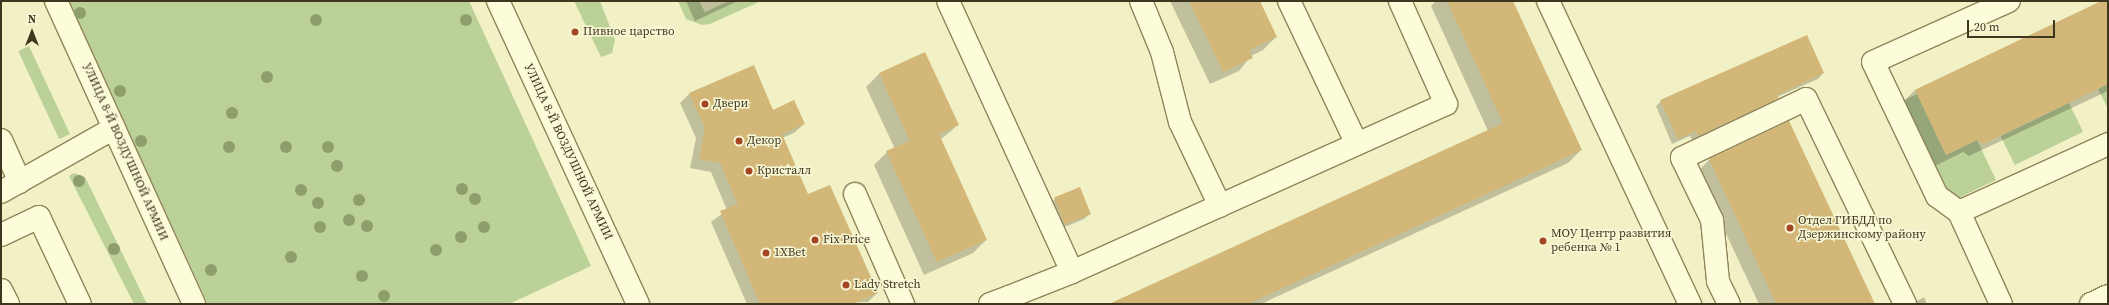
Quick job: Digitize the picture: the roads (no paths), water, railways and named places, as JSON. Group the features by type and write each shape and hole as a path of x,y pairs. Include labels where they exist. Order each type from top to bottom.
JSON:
{"street":[{"name":"УЛИЦА 8-Й ВОЗДУШНОЙ АРМИИ","path":"56,1 194,304"},
{"name":"УЛИЦА 8-Й ВОЗДУШНОЙ АРМИИ","path":"498,1 638,304"},
{"path":"948,1 1072,272"},
{"path":"1140,1 1162,52 1180,122 1220,206"},
{"path":"1289,1 1357,144"},
{"path":"1004,302 1446,104 1400,1"},
{"path":"1548,1 1690,304"},
{"path":"2001,304 1959,212 1937,196 1873,62 2009,1"},
{"path":"1729,304 1718,281 1712,220 1682,158 1806,99 1905,304"},
{"path":"1,140 11,187 114,128"},
{"path":"1959,212 2108,144"},
{"path":"855,194 903,304"},
{"path":"1,235 38,217 80,304"},
{"path":"1,290 8,304"},
{"path":"2091,304 2108,296"}],"place":[{"name":"Пивное царство","path":"575,32"},
{"name":"Двери","path":"705,104"},
{"name":"Декор","path":"739,141"},
{"name":"Кристалл","path":"749,171"},
{"name":"Отдел ГИБДД по Дзержинскому району","path":"1790,228"},
{"name":"Fix Price","path":"815,240"},
{"name":"МОУ Центр развития ребенка № 1","path":"1543,241"},
{"name":"1XBet","path":"766,253"},
{"name":"Lady Stretch","path":"846,285"}]}
